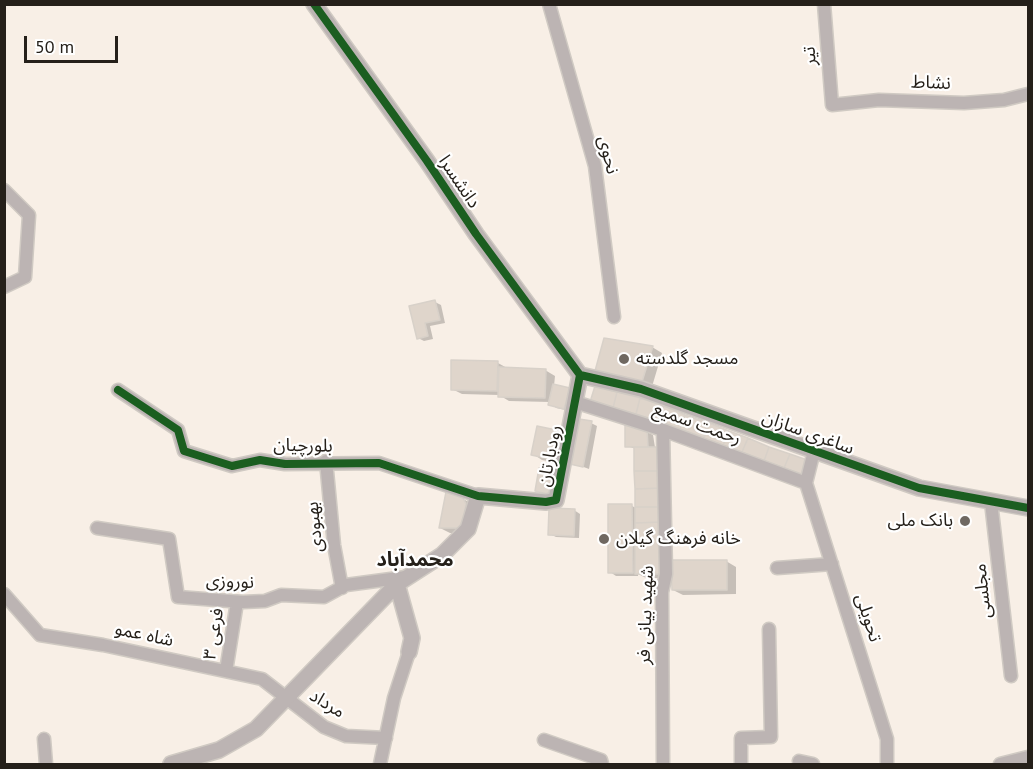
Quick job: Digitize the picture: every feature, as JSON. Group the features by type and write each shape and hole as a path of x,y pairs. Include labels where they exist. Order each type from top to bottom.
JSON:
{"street":[{"name":"دانشسرا","path":"314,4 433,169 476,234 580,375"},
{"name":"نحوی","path":"549,4 595,166 614,317"},
{"name":"تیر","path":"824,4 832,105"},
{"name":"نشاط","path":"832,105 879,100 964,103 1004,100 1029,94"},
{"path":"4,190 29,214 25,277 4,287"},
{"name":"رودبارتان","path":"478,496 556,501 580,375"},
{"name":"ساغری سازان","path":"580,375 641,389 919,488 1029,508"},
{"name":"بلورچیان","path":"118,390 178,430 184,452 232,466 260,460 285,464 326,461 380,463 478,496"},
{"name":"رحمت سمیع","path":"575,402 663,430 806,483"},
{"name":"شهید بیانی فر","path":"663,430 666,574 662,592 663,765"},
{"path":"806,483 814,451"},
{"name":"بهبودی","path":"326,461 334,545 342,588"},
{"name":"تحویلی","path":"806,483 887,739 887,765"},
{"path":"171,765 219,750 256,729 402,580 442,555 468,529 478,496"},
{"name":"مجلسی","path":"991,502 1011,676"},
{"name":"نوروزی","path":"97,528 168,538 178,597 237,602 265,601 281,595 324,597 342,588 402,580"},
{"path":"777,568 832,564"},
{"path":"380,765 394,698 409,652 411,638 402,580"},
{"name":"شاه عمو","path":"4,594 40,635 103,645 262,679 287,699"},
{"name":"فرعی ۳","path":"226,671 237,602"},
{"path":"741,765 741,738 771,737 770,629"},
{"name":"مرداد","path":"287,699 324,727 346,736 386,738"},
{"path":"44,739 46,765"},
{"path":"544,740 601,760 602,765"},
{"path":"1000,765 1029,757"},
{"path":"799,761 813,765"}],"building":[{"path":"435,300 440,320 425,323 428,336 417,339 409,306"},
{"name":"مسجد گلدسته","path":"604,338 653,346 641,385 595,371"},
{"path":"451,360 498,361 497,391 451,390"},
{"path":"499,367 546,369 545,398 498,397"},
{"path":"553,384 570,388 564,409 548,405"},
{"path":"595,386 617,392 613,408 590,402"},
{"path":"617,392 640,398 636,414 613,408"},
{"path":"640,398 664,406 658,421 636,414"},
{"path":"664,406 685,415 680,429 658,421"},
{"path":"685,415 708,423 703,437 680,429"},
{"path":"579,419 592,421 583,467 570,464"},
{"path":"709,423 729,431 723,445 704,438"},
{"path":"625,425 647,430 648,447 625,447"},
{"path":"537,426 566,432 560,461 531,455"},
{"path":"729,431 748,438 742,452 723,445"},
{"path":"748,438 769,447 764,461 742,452"},
{"path":"634,447 662,447 662,471 634,471"},
{"path":"769,447 790,454 784,468 764,461"},
{"path":"790,454 810,461 805,475 784,468"},
{"path":"539,468 556,472 551,495 535,491"},
{"path":"634,471 662,471 662,488 635,489"},
{"path":"662,488 662,507 635,507 635,489"},
{"path":"446,492 462,496 466,504 462,528 439,528"},
{"path":"608,504 632,504 633,573 608,573"},
{"path":"635,507 662,507 662,522 635,523"},
{"path":"549,508 575,509 574,536 548,535"},
{"path":"662,522 663,574 635,574 635,523"},
{"path":"671,560 727,560 727,590 672,590"}],"cycle path":[{"path":"314,4 427,161 476,234 580,375"},
{"path":"580,375 641,389 919,488 1028,508"},
{"path":"118,390 178,430 184,451 232,466 260,460 285,464 379,463 478,496 546,502 556,500 580,375"}],"place":[{"name":"مسجد گلدسته","path":"624,359"},
{"name":"بانک ملی","path":"965,521"},
{"name":"خانه فرهنگ گیلان","path":"604,539"}],"district":[{"name":"محمدآباد","path":"415,560"}]}
